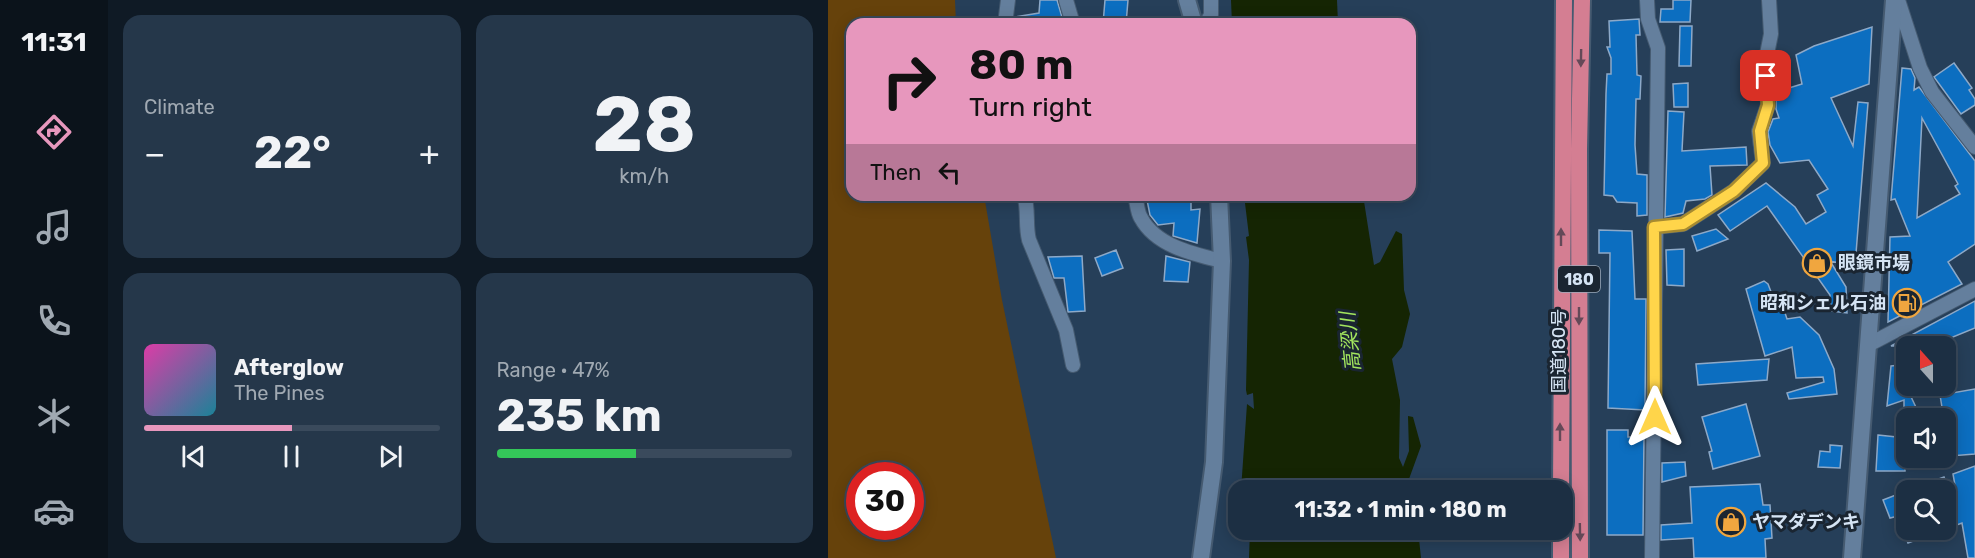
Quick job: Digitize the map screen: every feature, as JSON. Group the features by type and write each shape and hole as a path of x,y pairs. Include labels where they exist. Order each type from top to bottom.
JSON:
{"highway":[{"name":"国道180号","path":"1561,480 1564,0"},
{"name":"国道180号","path":"1580,558 1579,149 1582,0"},
{"path":"1561,540 1561,558"}],"street":[{"path":"1006,18 1008,0"},
{"path":"1066,0 1070,18"},
{"path":"1188,0 1192,18"},
{"path":"1209,18 1211,0"},
{"path":"1647,0 1647,18 1658,48 1654,227 1652,558"},
{"path":"1654,227 1683,224 1734,191 1763,163 1760,131 1768,105 1766,59 1770,34 1769,0"},
{"path":"1896,0 1920,68 1932,92 1975,147"},
{"path":"1852,558 1896,0"},
{"path":"1025,201 1029,240 1066,330 1073,365"},
{"path":"1136,201 1140,217 1156,236 1180,249 1222,261"},
{"path":"1201,558 1214,462 1222,261 1219,201"},
{"path":"1868,345 1975,289"}],"shaded area":[{"path":"828,0 955,0 956,18 846,18 846,201 985,201 1002,300 1056,558 828,558"}],"water":[{"path":"1231,0 1337,0 1338,18 1232,18"},
{"name":"高梁川","path":"1245,201 1364,201 1374,265 1380,262 1396,231 1402,234 1404,290 1410,314 1402,347 1392,359 1400,400 1399,458 1403,467 1409,451 1408,416 1413,417 1421,446 1409,480 1242,480 1247,404 1254,409 1253,393 1247,395 1246,390 1249,260 1246,237 1249,236"},
{"path":"1250,540 1419,540 1421,558 1249,558"}],"building":[{"path":"1040,0 1057,0 1062,18 1015,18 1015,17 1039,13"},
{"path":"1105,0 1128,0 1126,18 1104,18"},
{"path":"1673,0 1691,0 1690,22 1660,22 1661,9 1673,9"},
{"path":"1639,19 1640,35 1636,35 1637,75 1641,76 1640,99 1636,99 1635,145 1637,174 1647,175 1647,215 1637,216 1637,203 1617,202 1613,196 1604,195 1607,74 1611,74 1611,58 1607,47 1610,47 1609,21"},
{"path":"1680,26 1692,26 1691,66 1679,66"},
{"path":"1872,27 1869,84 1831,98 1853,146 1858,102 1868,103 1855,266 1830,261 1846,287 1847,313 1831,311 1830,295 1767,206 1730,231 1718,215 1766,183 1795,207 1806,224 1826,212 1817,195 1828,189 1809,160 1780,163 1770,145 1768,132 1773,119 1779,118 1776,109 1776,92 1802,84 1796,55 1814,46"},
{"path":"1954,63 1972,88 1969,90 1975,99 1975,105 1961,114 1934,77"},
{"path":"1902,68 1911,69 1915,78 1914,90 1919,87 1975,161 1975,244 1948,262 1962,284 1888,322 1890,237 1910,236 1895,199 1891,200","holes":["1922,118 1958,184 1955,186 1960,194 1917,218"]},
{"path":"1688,83 1688,107 1674,107 1673,84"},
{"path":"1668,111 1684,112 1682,151 1746,147 1747,165 1710,166 1712,195 1705,199 1686,201 1683,213 1665,217"},
{"path":"1147,201 1191,201 1191,210 1200,209 1197,243 1173,236 1174,223 1158,225 1150,215"},
{"path":"1716,229 1728,239 1697,251 1692,236"},
{"path":"1599,230 1632,231 1635,299 1646,299 1645,410 1608,408 1610,253 1599,253"},
{"path":"1684,249 1684,286 1667,285 1666,250"},
{"path":"1116,250 1123,268 1102,276 1095,258"},
{"path":"1082,256 1085,311 1068,312 1064,278 1054,278 1048,257"},
{"path":"1166,256 1190,262 1188,282 1164,281"},
{"path":"1764,281 1768,284 1773,297 1779,295 1787,319 1800,317 1819,335 1834,369 1837,394 1789,399 1787,393 1824,382 1823,377 1796,378 1792,347 1765,356 1746,289"},
{"path":"1975,301 1975,328 1955,336 1910,336"},
{"path":"1769,359 1767,380 1698,385 1696,364"},
{"path":"1896,365 1896,396 1911,396 1916,408 1904,408 1904,400 1887,406 1891,366"},
{"path":"1975,389 1975,454 1956,456 1956,408 1942,408 1940,396 1956,396 1956,392"},
{"path":"1746,404 1760,456 1713,469 1709,452 1712,451 1702,417"},
{"path":"1607,430 1628,430 1628,437 1644,437 1643,535 1607,535"},
{"path":"1878,435 1896,437 1896,468 1905,468 1905,471 1876,471"},
{"path":"1830,445 1842,446 1840,468 1818,467 1820,451 1830,452"},
{"path":"1685,462 1686,476 1662,482 1662,463"},
{"path":"1975,466 1975,558 1968,558 1962,523 1956,525 1956,480 1953,474"},
{"name":"ヤマダデンキ","path":"1760,484 1763,505 1770,505 1772,538 1765,539 1766,558 1694,558 1693,538 1661,540 1661,525 1692,523 1690,487"},
{"path":"1896,495 1896,516 1890,518 1883,500"}],"place":[{"name":"眼鏡市場","path":"1817,263"},
{"name":"昭和シェル石油","path":"1907,303"},
{"name":"ヤマダデンキ","path":"1731,522"}],"route":[{"path":"1655,417 1654,227 1683,224 1734,191 1763,163 1760,131 1768,105 1766,76"}]}
